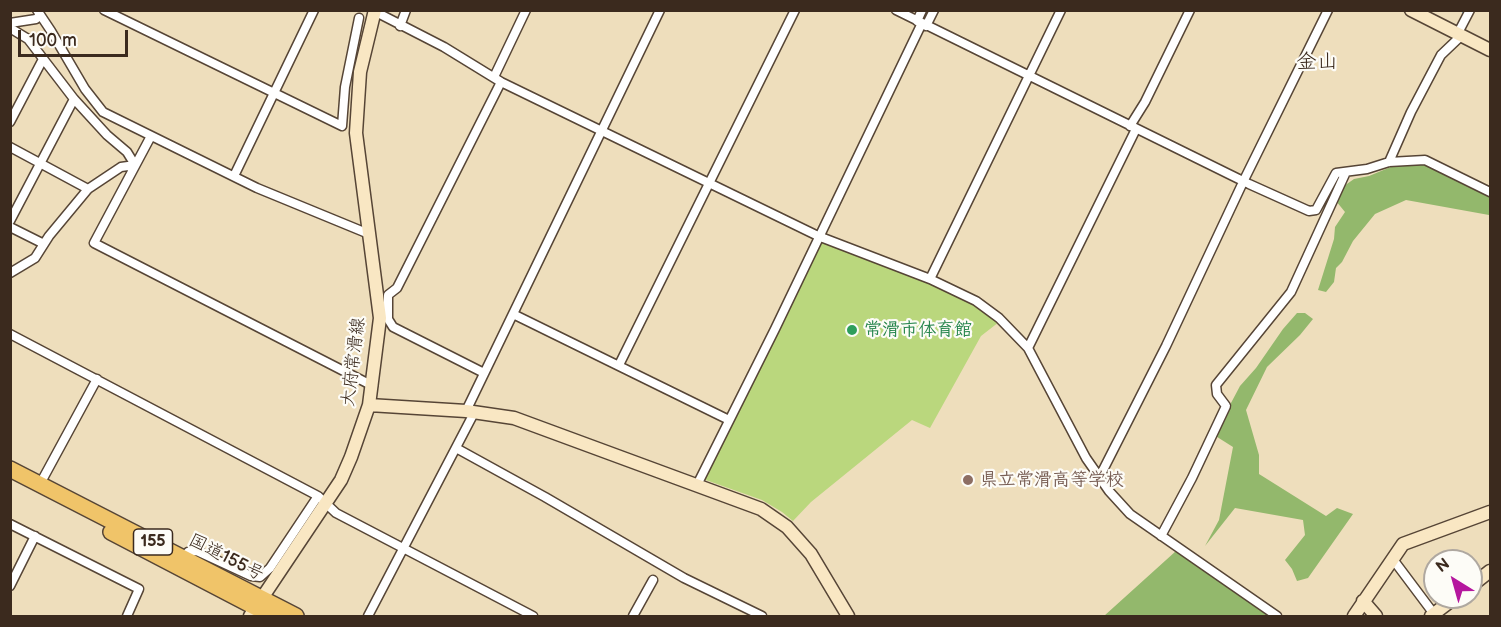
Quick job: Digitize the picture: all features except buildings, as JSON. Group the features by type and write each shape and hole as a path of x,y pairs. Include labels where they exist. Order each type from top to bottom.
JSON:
{"highway":[{"name":"国道155号","path":"10,469 182,558 257,608 296,616"},
{"name":"国道155号","path":"10,479 272,616"}],"street":[{"path":"104,10 342,126 347,71 359,18"},
{"path":"234,176 314,10"},
{"path":"400,26 406,10"},
{"path":"484,373 393,327 388,319 388,295 397,288 497,80 526,10"},
{"path":"368,616 456,448 484,373 660,10"},
{"path":"619,366 795,10"},
{"path":"896,10 1259,188 1314,212 1334,174 1380,166 1389,162 1425,160 1491,192"},
{"path":"922,10 922,23"},
{"path":"697,485 775,329 922,23 934,10"},
{"path":"930,279 1061,10"},
{"path":"1028,348 1190,10"},
{"path":"1099,478 1166,346 1244,180 1328,10"},
{"path":"1411,10 1491,50"},
{"path":"1389,162 1411,112 1441,56 1460,34 1470,10"},
{"path":"374,11 444,47 497,80 818,236 930,279 976,301 999,318 1028,348 1086,458 1099,478 1130,514 1277,616"},
{"name":"大府常滑線","path":"257,608 322,500 341,480 369,405 373,386 380,318 356,133 360,72 374,11"},
{"path":"10,23 36,19 39,13 85,89 103,112 257,188 369,234"},
{"path":"10,28 27,39 74,99 107,135 127,152 135,165"},
{"path":"10,122 43,59"},
{"path":"10,221 74,99"},
{"path":"151,136 94,243 373,386"},
{"path":"10,147 88,189"},
{"path":"10,273 35,258 88,189 121,167 135,165"},
{"path":"1161,536 1226,406 1217,394 1216,385 1291,292 1346,172"},
{"path":"10,227 44,244"},
{"path":"513,314 729,420"},
{"path":"10,334 322,500 336,513 533,616"},
{"path":"40,484 96,379"},
{"path":"369,405 470,412 514,418 761,509 787,527 811,554 848,616"},
{"path":"456,448 545,496 676,573 762,616"},
{"path":"182,558 188,552 197,551 251,576 260,577 270,568 322,500"},
{"path":"1354,616 1403,544 1491,512"},
{"path":"10,524 139,589 127,616"},
{"path":"10,586 35,536"},
{"path":"1392,558 1433,615"},
{"path":"633,616 653,580"},
{"path":"1363,601 1376,616"}],"green space":[{"path":"1423,162 1490,194 1490,245 1489,215 1406,200 1375,214 1353,241 1342,262 1336,268 1334,282 1326,292 1318,290 1334,239 1335,227 1345,212 1336,201 1344,186 1354,179 1369,176 1398,164"},
{"path":"819,240 959,294 977,304 999,322 981,336 930,428 912,420 811,502 793,521 762,500 703,479"},
{"path":"1297,313 1305,313 1313,319 1267,367 1246,410 1259,455 1259,474 1326,516 1337,508 1353,514 1308,578 1297,581 1285,560 1305,535 1303,520 1235,508 1205,546 1219,520 1233,447 1214,435 1240,386"},
{"path":"1176,551 1208,573 1269,616 1104,616"}],"place":[{"name":"常滑市体育館","path":"852,330"},
{"name":"県立常滑高等学校","path":"968,480"}],"district":[{"name":"金山","path":"1317,63"}]}
